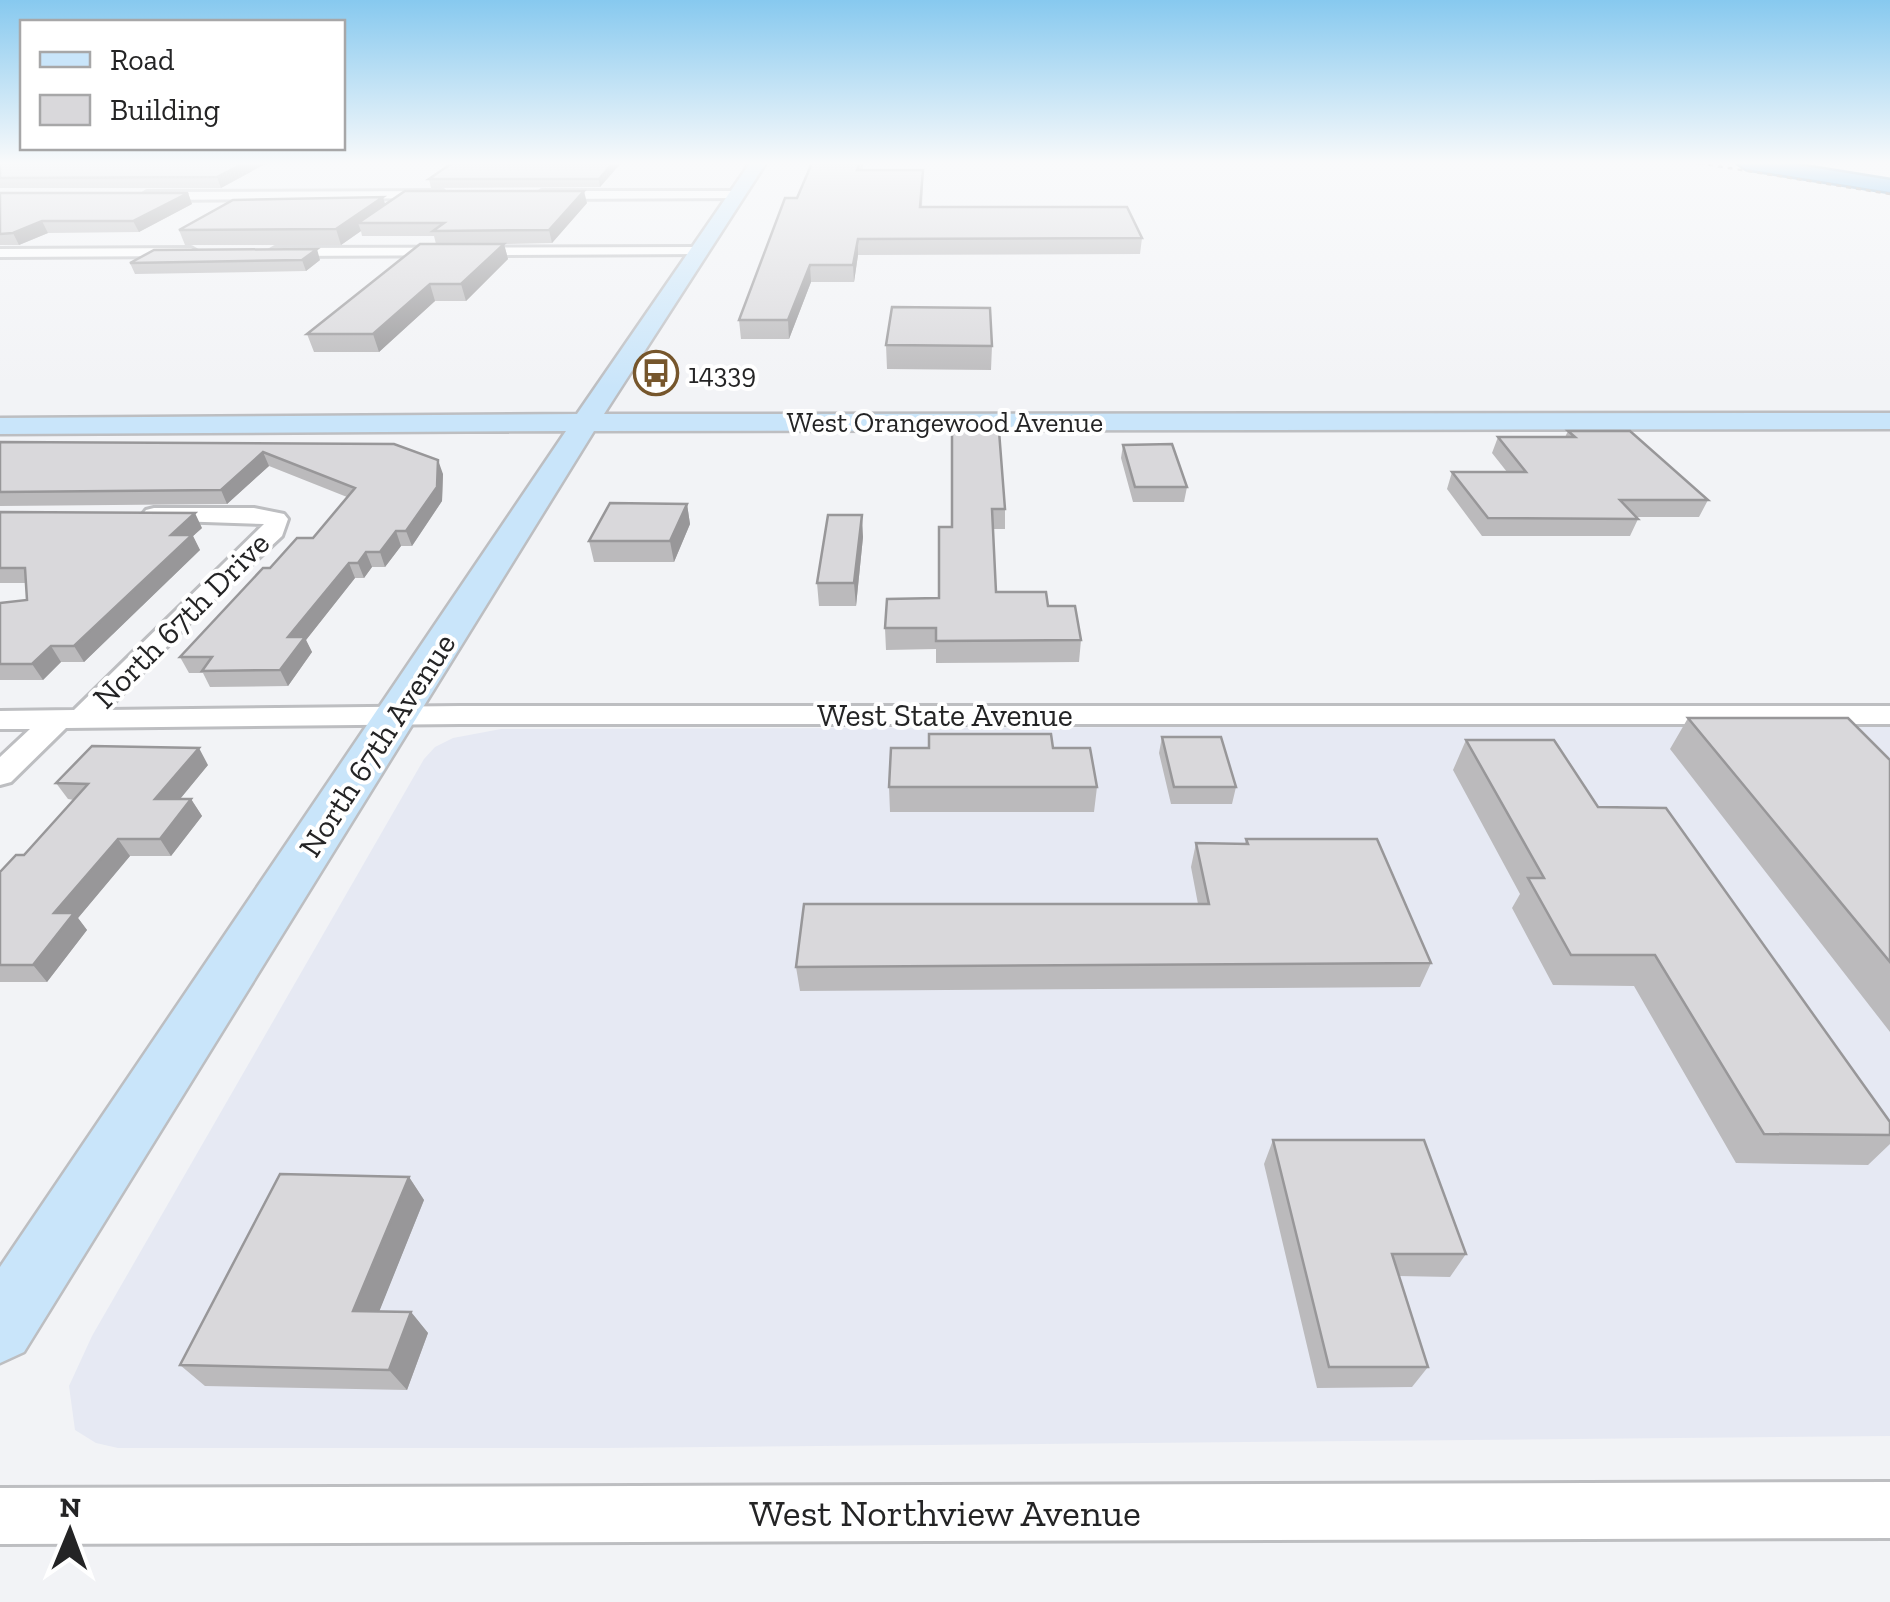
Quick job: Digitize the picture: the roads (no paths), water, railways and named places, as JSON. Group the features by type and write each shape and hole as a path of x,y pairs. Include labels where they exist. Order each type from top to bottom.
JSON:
{"main road":[{"name":"North 67th Avenue","path":"0,1328 709,238"},
{"name":"West Orangewood Avenue","path":"0,426 1890,422"}],"street":[{"path":"263,252 700,251"},
{"path":"0,253 206,252"},
{"name":"North 67th Drive","path":"0,774 69,719 274,531 276,519 254,515 137,515"},
{"name":"West State Avenue","path":"0,720 460,715 1890,715"},
{"name":"West Northview Avenue","path":"0,1516 1890,1510"}],"place":[{"name":"14339","path":"656,373"}]}
